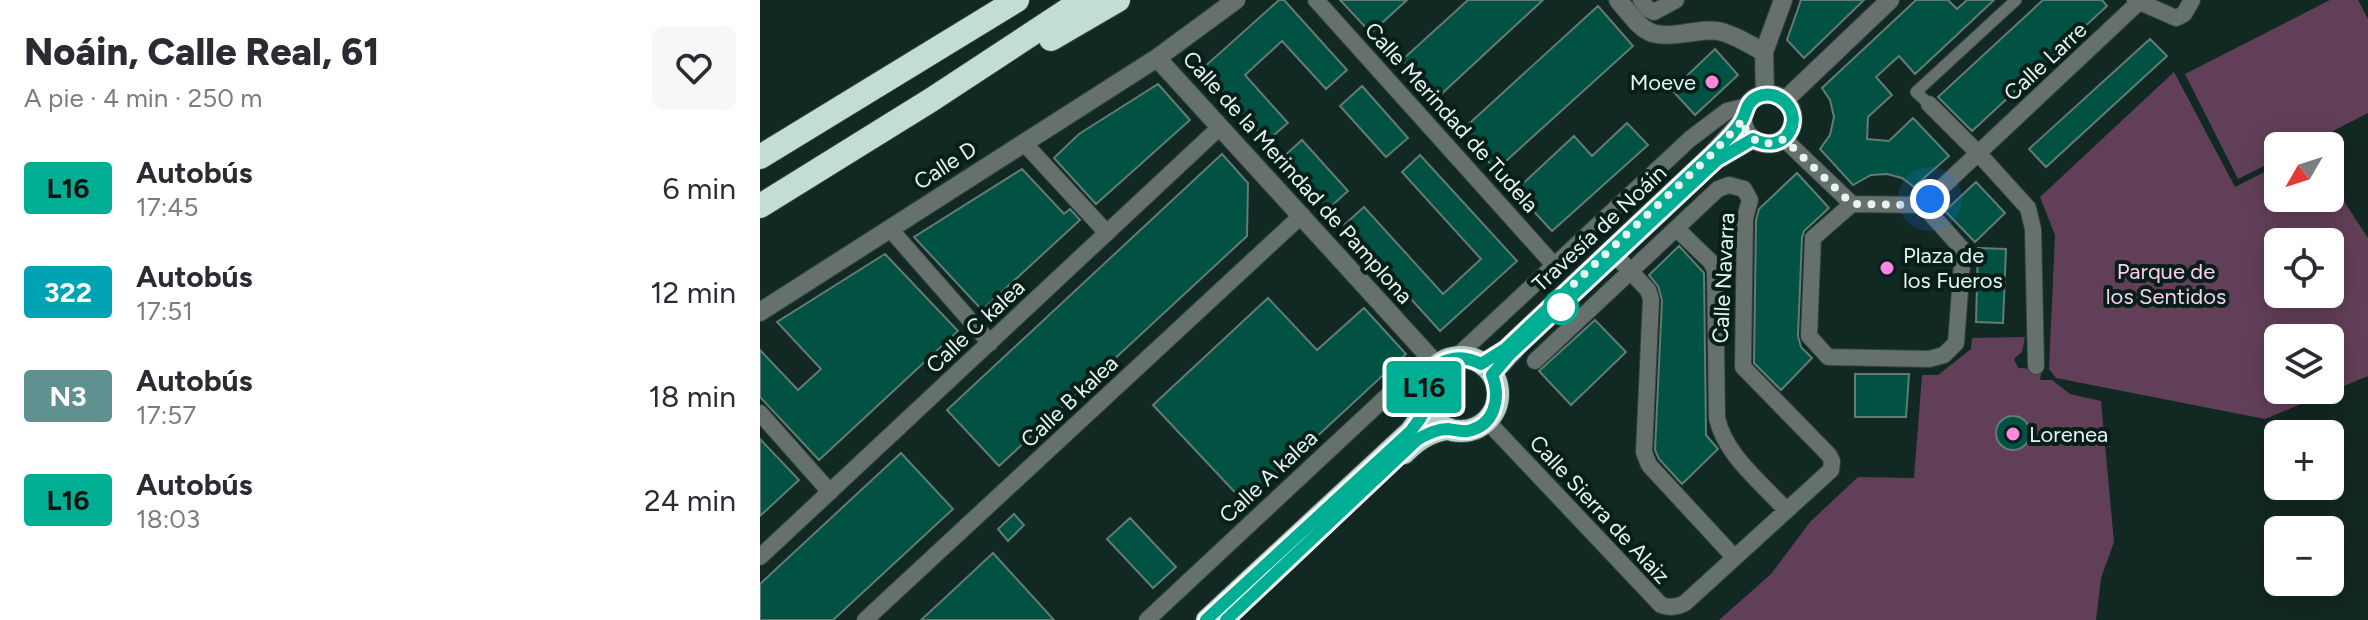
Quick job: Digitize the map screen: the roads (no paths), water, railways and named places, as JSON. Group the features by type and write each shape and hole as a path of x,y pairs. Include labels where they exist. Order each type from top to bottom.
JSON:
{"highway":[{"path":"760,157 1017,0"},
{"path":"760,206 931,100 1083,0"},
{"path":"931,100 994,73 1118,0"},
{"path":"1207,620 1411,431 1421,417 1436,377 1473,359 1487,369 1497,387 1494,411 1487,421 1468,431 1448,429 1418,439 1226,620"},
{"path":"1436,377 1429,414 1448,429"}],"street":[{"name":"Calle de la Merindad de Pamplona","path":"1236,0 1157,58 1302,215 1436,377"},
{"name":"Calle Merindad de Tudela","path":"1316,0 1554,265"},
{"path":"1618,0 1642,28 1653,35 1720,31 1764,52"},
{"path":"1641,0 1654,12 1676,0"},
{"path":"1765,95 1764,52 1783,0"},
{"path":"1784,101 1890,0"},
{"path":"2016,0 1916,92 2028,208 2033,229 2036,366"},
{"path":"2137,2 2176,18 2184,14 2192,0"},
{"name":"Calle Larre","path":"1923,205 2137,2"},
{"name":"Calle D","path":"760,312 1157,58"},
{"path":"1772,95 1784,101 1792,113 1789,133 1784,139 1768,144 1753,139 1744,127 1745,113 1758,97 1772,95"},
{"path":"1436,377 1690,139 1727,111 1745,113"},
{"name":"Travesía de Noáin","path":"1487,369 1712,154 1745,113"},
{"name":"Calle C kalea","path":"760,557 1220,127"},
{"name":"Travesía de Noáin","path":"1487,369 1509,355 1717,160 1753,139"},
{"path":"1784,139 1852,204"},
{"path":"1024,143 1107,233"},
{"name":"Calle Navarra","path":"1535,361 1718,189 1729,185 1744,189 1750,200 1745,218 1743,367 1829,455 1831,470"},
{"path":"1852,204 1923,205 1963,250 1956,343 1944,355 1929,359 1828,357 1809,336 1813,238 1852,204"},
{"name":"Calle B kalea","path":"865,620 1302,215"},
{"path":"890,229 990,343"},
{"path":"1677,229 1711,262 1715,270 1717,418 1720,434 1786,510"},
{"path":"1615,255 1648,290 1651,299 1644,452 1649,465 1734,557"},
{"name":"Calle A kalea","path":"1147,620 1402,382 1436,377"},
{"path":"760,413 830,492"},
{"name":"Calle Sierra de Alaiz","path":"1487,421 1661,605 1675,607 1685,603 1831,470"}],"place":[{"name":"Moeve","path":"1712,82"},
{"name":"Plaza de los Fueros","path":"1887,268"},
{"name":"Lorenea","path":"2013,434"}],"park label":[{"name":"Parque de los Sentidos","path":"2166,284"}]}
